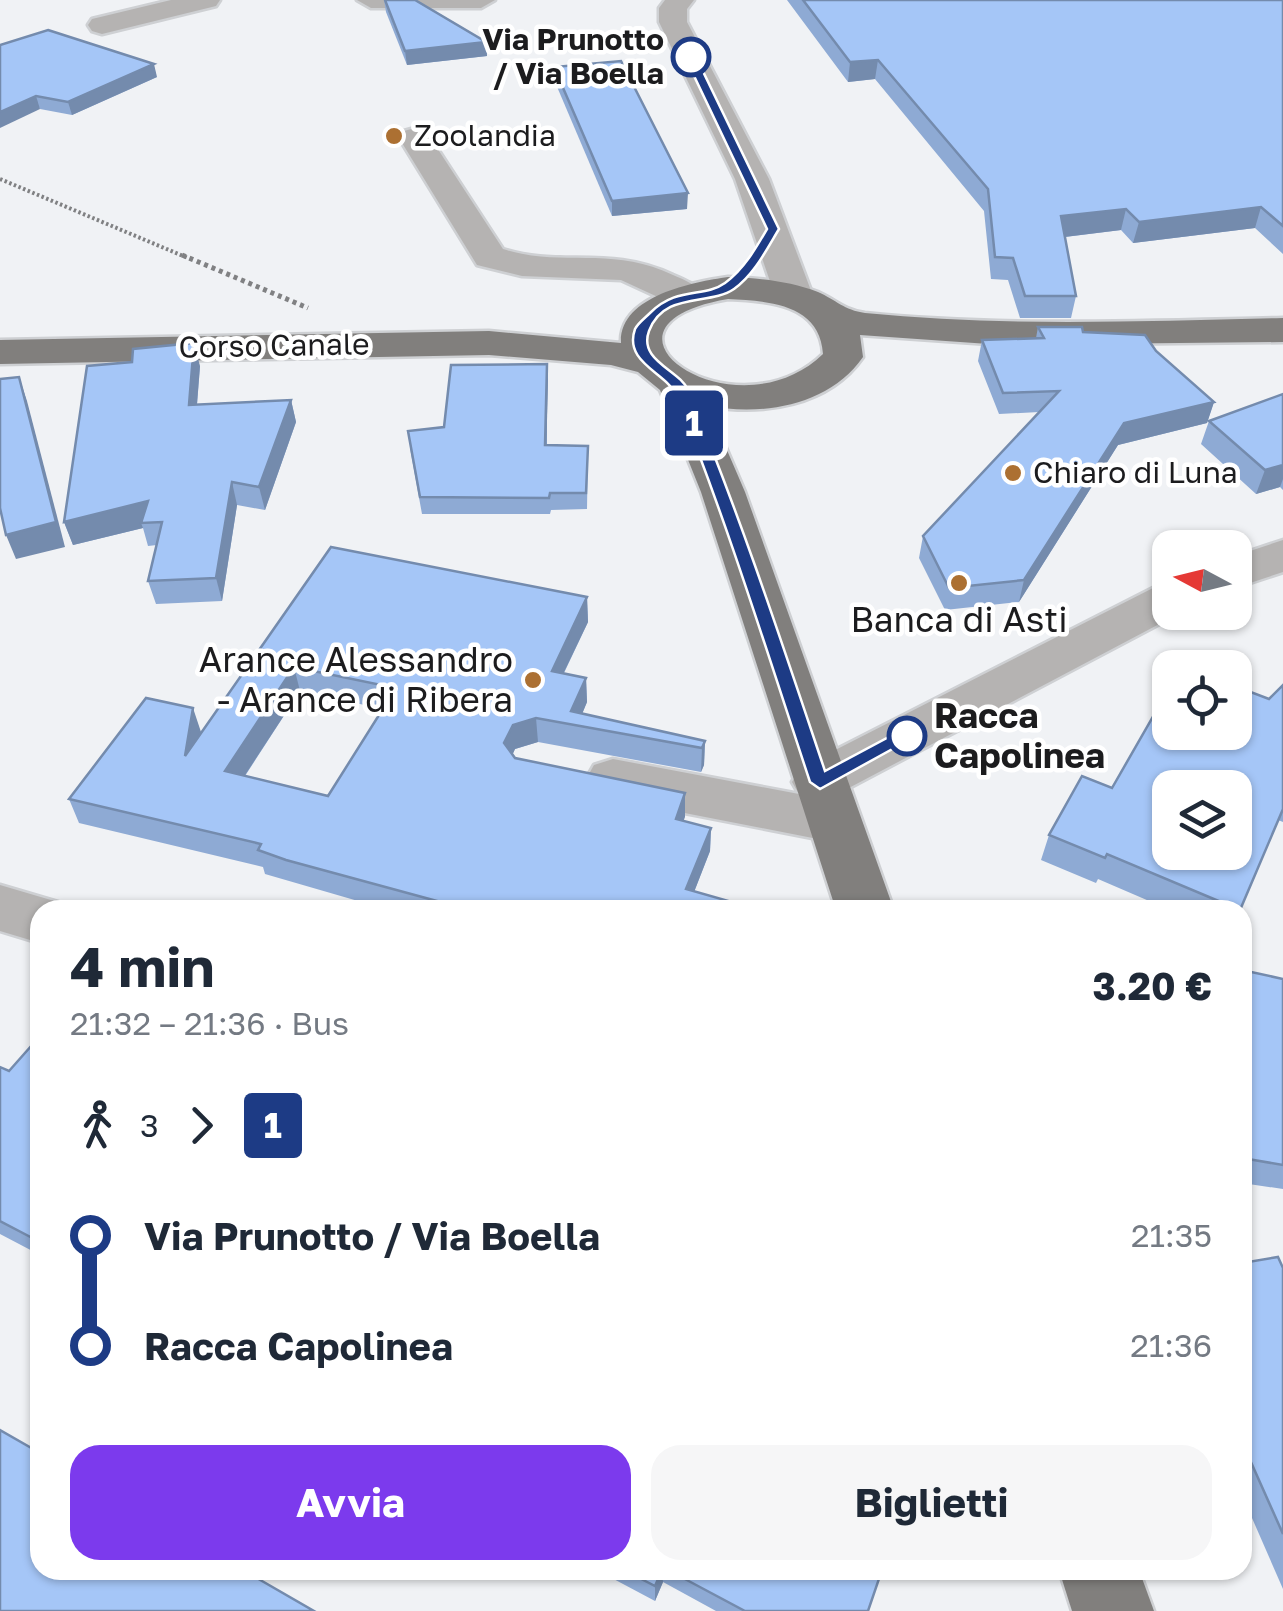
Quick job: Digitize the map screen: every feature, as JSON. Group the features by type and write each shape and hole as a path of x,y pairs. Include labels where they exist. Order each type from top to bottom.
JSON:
{"main road":[{"name":"Corso Canale","path":"0,352 489,343 612,353 732,396 760,396 816,382 832,371 839,339 818,307 794,296 761,289 728,288 686,296 651,315 574,333 489,343"},
{"path":"651,315 642,328 640,342 664,373 723,492 861,900"},
{"name":"Corso Canale","path":"839,339 1283,330"},
{"path":"723,492 728,448 741,419 760,396"},
{"path":"1102,1580 1113,1611"}],"street":[{"path":"102,25 206,0"},
{"path":"371,0 481,0"},
{"path":"680,0 673,8 673,22 773,229 781,271 794,296"},
{"path":"414,138 490,257 510,266 618,268 644,275 686,296"},
{"path":"728,288 756,257 773,229"},
{"path":"1252,567 1283,555"},
{"path":"574,772 826,801 1152,610"},
{"path":"0,908 30,917"}],"path":[{"path":"0,180 395,344"}],"building":[{"path":"385,0 415,0 486,42 405,51"},
{"path":"803,0 1283,0 1283,226 1261,207 1139,222 1126,209 1061,216 1076,296 1025,296 1013,258 995,257 988,189 878,60 850,62"},
{"path":"48,30 154,64 68,102 36,96 0,112 0,45"},
{"path":"621,61 688,193 612,201 554,67"},
{"path":"1038,327 1082,327 1083,332 1145,335 1156,351 1214,402 1124,423 1024,580 949,588 923,536 1059,391 1003,393 982,340 1044,338"},
{"path":"194,343 189,405 291,400 259,487 232,482 216,578 148,581 162,522 141,523 148,501 64,522 87,366 132,362 133,349"},
{"path":"547,364 545,445 588,446 586,493 550,493 549,498 420,497 408,431 444,427 451,365"},
{"path":"19,377 56,522 6,535 0,508 0,379"},
{"path":"1283,394 1283,465 1265,470 1209,421"},
{"path":"331,547 587,597 552,671 586,678 571,711 705,741 702,748 536,718 513,725 504,743 515,758 685,793 676,819 711,828 686,889 725,900 433,900 286,860 258,850 261,844 69,799 146,698 193,708 185,756","holes":["294,667 396,688 328,796 225,771"]},
{"path":"1283,685 1283,809 1244,900 1216,900 1107,854 1105,858 1049,835 1082,776 1112,788 1152,718 1152,750 1252,750 1252,692 1269,699"},
{"path":"1252,972 1283,979 1283,1165 1252,1160"},
{"path":"30,1047 30,1237 0,1221 0,1067 9,1071"},
{"path":"1278,1257 1283,1268 1283,1534 1252,1464 1252,1261"},
{"path":"0,1430 30,1447 30,1580 260,1580 314,1611 0,1611"},
{"path":"687,1580 879,1580 868,1611 745,1611"}],"bus line":[{"name":"1","path":"691,57 773,229 756,257 728,288 706,290 666,304 642,328 640,342 658,371 678,383 723,492 820,782 907,736"}],"place":[{"name":"Via Prunotto / Via Boella","path":"691,57"},
{"name":"Zoolandia","path":"394,136"},
{"name":"Chiaro di Luna","path":"1013,473"},
{"name":"Banca di Asti","path":"959,583"},
{"name":"Arance Alessandro - Arance di Ribera","path":"533,680"},
{"name":"Racca Capolinea","path":"907,736"}]}
